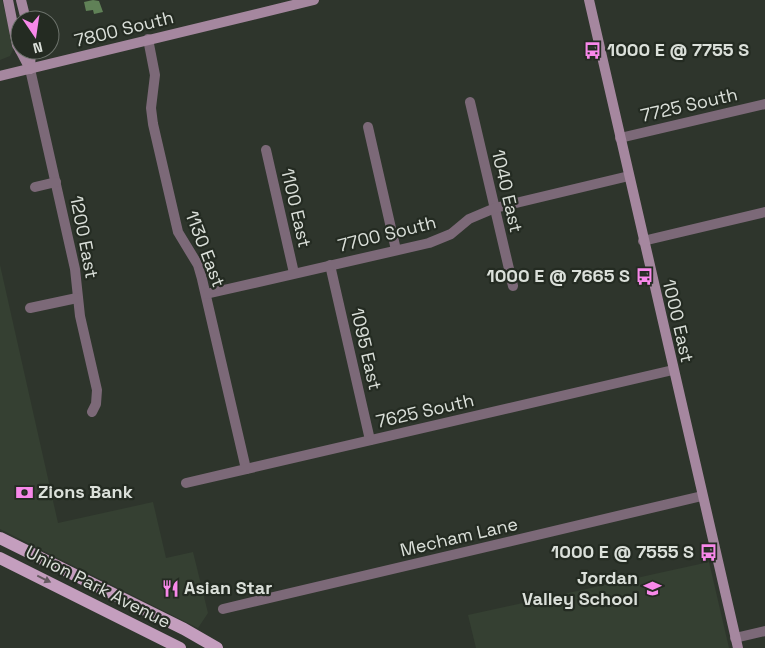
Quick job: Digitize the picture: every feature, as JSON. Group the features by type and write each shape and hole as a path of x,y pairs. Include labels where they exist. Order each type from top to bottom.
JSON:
{"main road":[{"name":"Union Park Avenue","path":"0,538 175,624 216,648"},
{"name":"Union Park Avenue","path":"0,558 180,648"}],"street":[{"name":"7800 South","path":"0,76 314,0"},
{"name":"1000 East","path":"589,0 736,643"},
{"name":"1130 East","path":"148,40 155,75 152,108 153,124 178,232 198,265 206,294 246,469"},
{"path":"25,60 30,69"},
{"path":"30,60 30,69"},
{"name":"1200 East","path":"30,69 75,269 80,316 96,390 96,404 92,412"},
{"name":"1040 East","path":"470,102 513,286"},
{"name":"7725 South","path":"620,138 765,104"},
{"path":"368,127 396,250"},
{"name":"1100 East","path":"266,150 294,273"},
{"name":"7700 South","path":"206,294 440,239 451,234 473,217 495,208 629,176"},
{"path":"35,187 56,182"},
{"path":"643,241 765,212"},
{"name":"1095 East","path":"330,265 370,440"},
{"path":"30,308 77,298"},
{"name":"7625 South","path":"186,483 673,370"},
{"name":"Mecham Lane","path":"223,609 702,496"},
{"path":"736,643 765,631"}],"shaded area":[{"path":"0,0 2,0 10,32 10,56 0,60"},
{"path":"99,1 103,12 94,14 93,10 86,11 84,2"},
{"path":"0,265 58,523 153,502 166,558 193,552 208,613 198,628 0,529"},
{"name":"Jordan Valley School","path":"709,562 729,648 476,648 468,615"}],"place":[{"name":"1000 E @ 7755 S","path":"593,50"},
{"name":"1000 E @ 7665 S","path":"644,276"},
{"name":"Zions Bank","path":"24,492"},
{"name":"1000 E @ 7555 S","path":"708,552"},
{"name":"Asian Star","path":"170,588"},
{"name":"Jordan Valley School","path":"652,588"}]}
